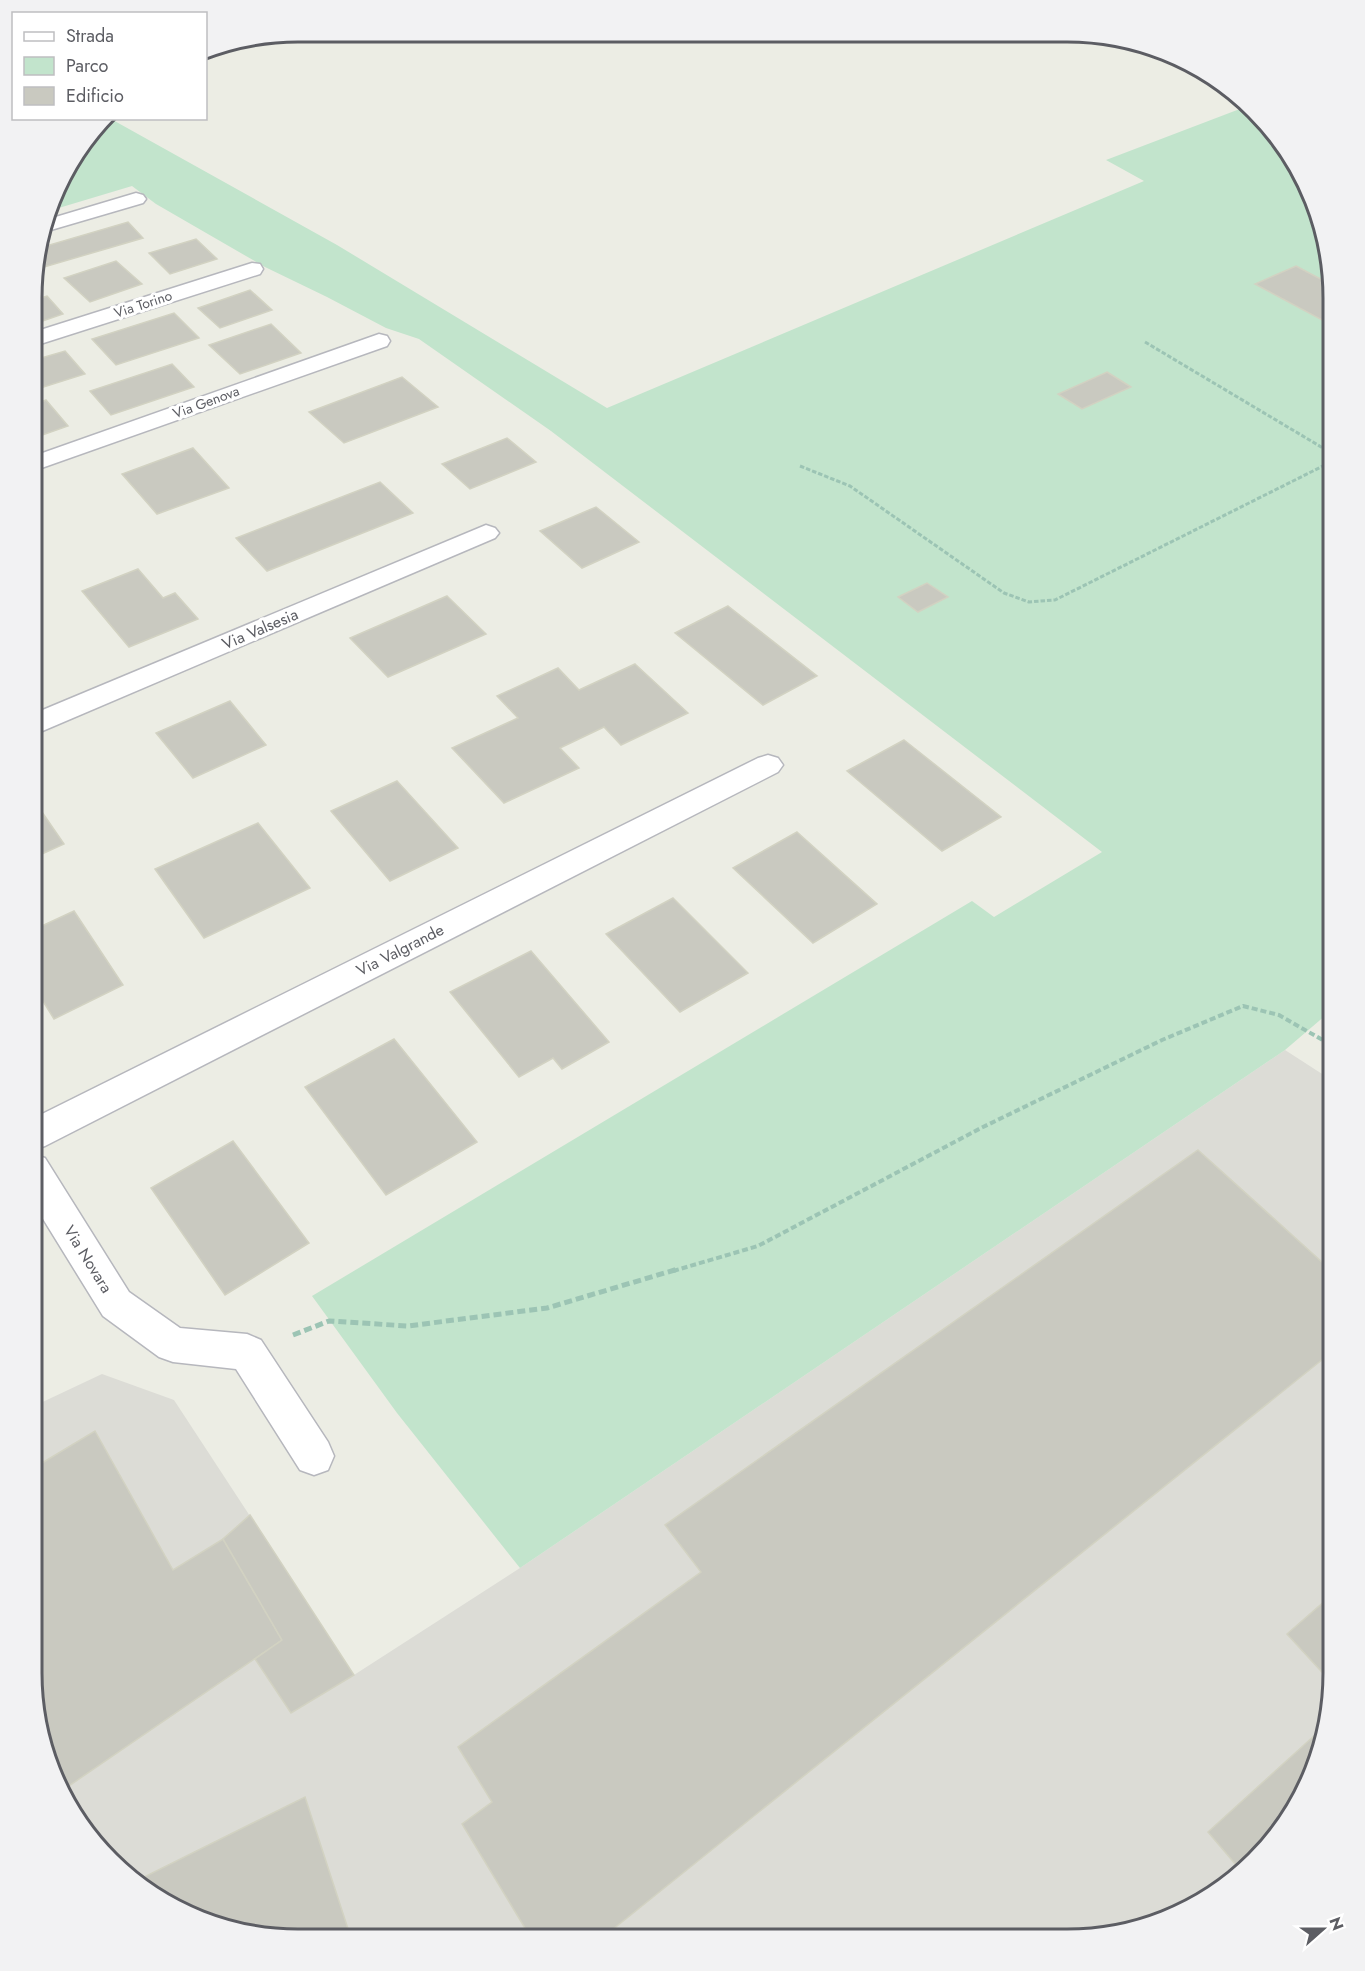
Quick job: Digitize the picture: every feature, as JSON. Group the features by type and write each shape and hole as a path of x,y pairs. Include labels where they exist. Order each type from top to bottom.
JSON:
{"street":[{"path":"54,224 136,199"},
{"name":"Via Torino","path":"42,336 252,269"},
{"name":"Via Genova","path":"42,461 379,341"},
{"name":"Via Valsesia","path":"42,721 486,533"},
{"name":"Via Valgrande","path":"42,1131 768,765"},
{"name":"Via Novara","path":"42,1185 116,1304 173,1345 247,1352"},
{"path":"247,1352 314,1456"}],"path":[{"path":"1145,342 1323,447"},
{"path":"800,466 850,486 1004,593 1022,601 1039,604 1055,600 1323,466"},
{"path":"247,1352 329,1321 408,1326 547,1308 758,1246 981,1128 1162,1040 1243,1006 1279,1015 1323,1040"}],"shaded area":[{"path":"1285,1050 1323,1075 1323,1673 1321,1706 1314,1739 1303,1771 1280,1815 1248,1854 1223,1876 1195,1895 1180,1903 1133,1920 1100,1927 1067,1929 298,1929 248,1924 185,1903 142,1876 117,1854 95,1829 68,1786 51,1739 44,1706 42,1673 42,1402 102,1374 174,1400 354,1675 520,1568"}],"green space":[{"path":"1239,109 1270,142 1289,170 1297,185 1314,232 1321,265 1323,298 1323,1018 1285,1050 520,1568 397,1413 312,1296 972,901 994,917 1102,852 551,431 419,339 386,328 265,267 156,204 132,186 59,208 68,185 85,156 114,121 337,245 607,408 1144,181 1106,160"}],"building":[{"path":"128,222 143,238 44,267 48,245"},
{"path":"196,239 217,259 170,274 149,253"},
{"path":"116,261 142,284 90,302 64,278"},
{"path":"1296,266 1322,280 1323,320 1322,320 1255,284"},
{"path":"250,290 272,310 220,328 198,308"},
{"path":"47,296 63,314 42,321 42,298"},
{"path":"174,313 199,338 116,365 92,339"},
{"path":"271,324 301,353 240,374 209,345"},
{"path":"65,351 85,374 42,387 42,358"},
{"path":"172,364 194,387 111,415 90,391"},
{"path":"1107,372 1131,387 1082,409 1058,394"},
{"path":"402,377 438,407 344,443 309,412"},
{"path":"46,400 68,426 42,435 42,402"},
{"path":"507,438 536,462 470,489 442,464"},
{"path":"193,448 229,488 157,514 122,474"},
{"path":"380,482 413,513 267,571 236,538"},
{"path":"596,507 639,542 582,568 540,531"},
{"path":"138,569 163,598 175,593 198,619 129,647 82,591"},
{"path":"927,583 948,597 918,612 898,597"},
{"path":"447,596 486,634 388,677 350,638"},
{"path":"728,606 817,676 763,705 675,633"},
{"path":"635,664 688,713 621,745 604,727 560,748 579,768 504,803 452,748 518,718 497,696 558,668 579,690"},
{"path":"230,701 266,745 193,778 156,733"},
{"path":"904,740 1001,817 942,851 847,771"},
{"path":"397,781 458,848 390,881 331,811"},
{"path":"42,812 64,844 42,854"},
{"path":"258,823 310,888 204,938 155,869"},
{"path":"797,832 877,904 813,943 733,868"},
{"path":"673,898 748,973 680,1012 606,934"},
{"path":"74,911 123,985 54,1019 42,1000 42,926"},
{"path":"531,951 609,1042 562,1069 553,1058 519,1077 450,992"},
{"path":"394,1039 477,1142 386,1195 305,1087"},
{"path":"233,1141 309,1243 225,1295 151,1188"},
{"path":"1198,1150 1323,1263 1323,1359 613,1929 526,1929 462,1824 492,1802 458,1747 701,1572 665,1525"},
{"path":"95,1431 173,1570 223,1539 282,1640 68,1786 51,1739 44,1706 42,1463"},
{"path":"250,1515 354,1675 291,1713 255,1659 282,1640 223,1539"},
{"path":"1323,1603 1323,1673 1287,1634"},
{"path":"1315,1735 1303,1771 1289,1801 1270,1829 1236,1865 1208,1832"},
{"path":"305,1797 348,1929 265,1927 232,1920 185,1903 144,1877"}]}
